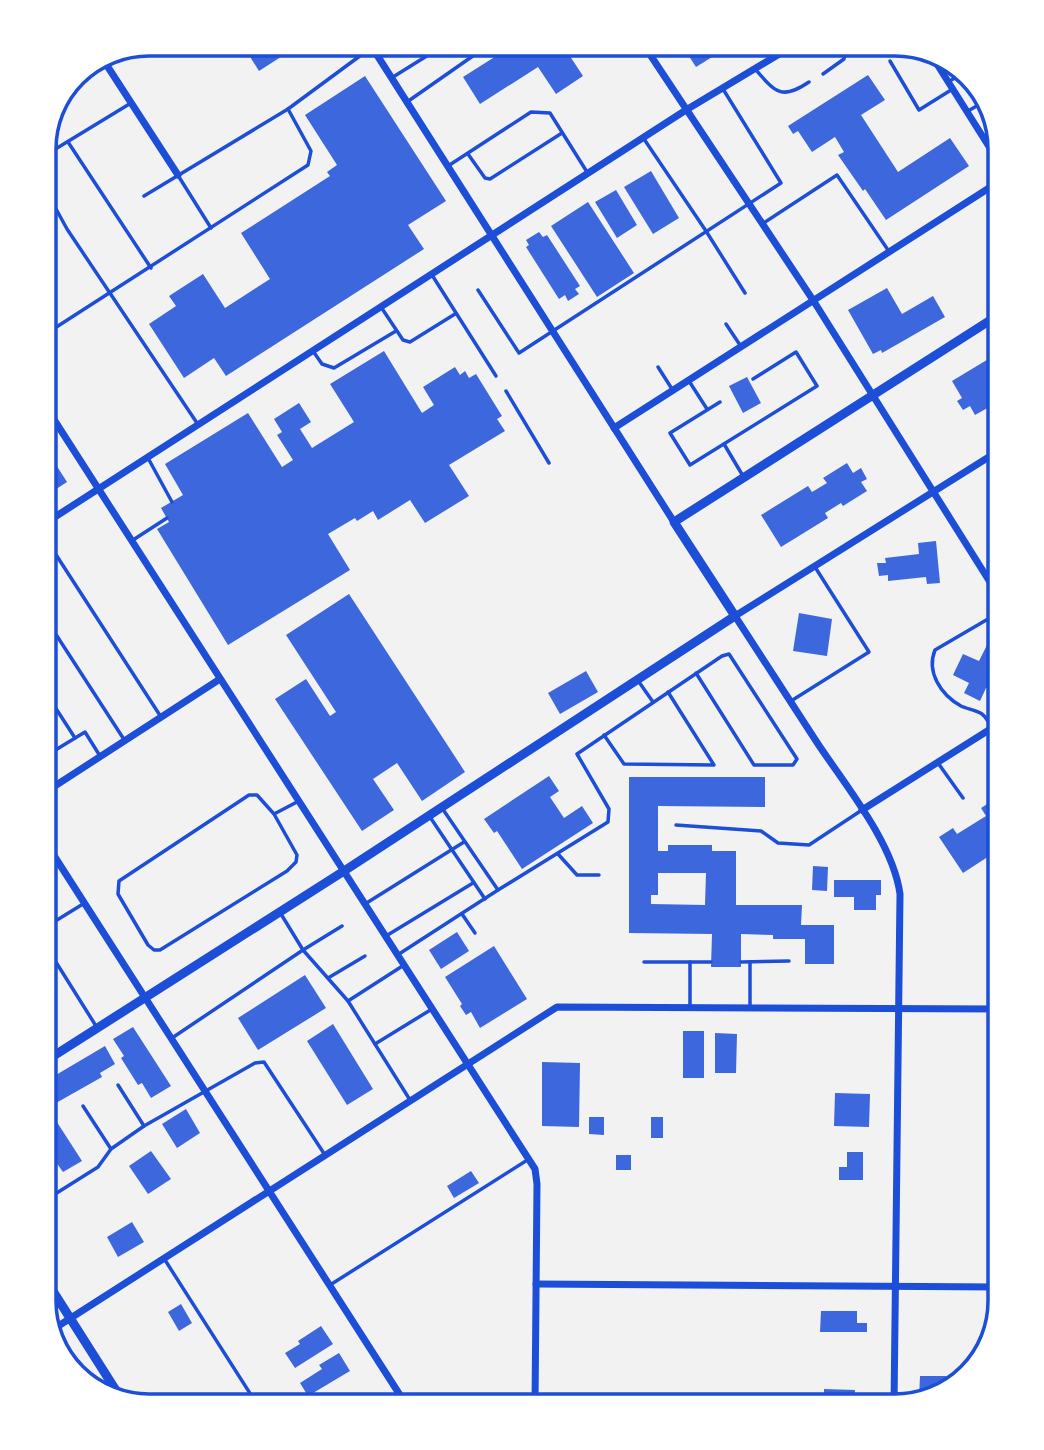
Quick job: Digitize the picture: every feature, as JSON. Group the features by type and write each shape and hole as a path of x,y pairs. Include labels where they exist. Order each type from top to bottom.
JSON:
{"street":[{"path":"378,56 552,333 862,810 898,875 900,894 894,1394"},
{"path":"651,56 813,300 988,579"},
{"path":"56,516 686,110 776,56"},
{"path":"107,66 178,175"},
{"path":"939,67 988,143"},
{"path":"614,428 988,189"},
{"path":"674,522 988,322"},
{"path":"56,423 537,1173 535,1394"},
{"path":"56,1054 442,808 735,616 988,457"},
{"path":"56,785 220,679"},
{"path":"862,810 988,732"},
{"path":"56,859 399,1394"},
{"path":"59,1325 557,1007 988,1009"},
{"path":"536,1284 988,1287"},
{"path":"56,1296 113,1387"}],"lane":[{"path":"144,195 288,109 357,56"},
{"path":"391,78 427,56"},
{"path":"407,102 473,56"},
{"path":"823,74 844,60 845,56"},
{"path":"890,61 919,110 953,89"},
{"path":"754,69 769,85 783,93 794,92 809,82"},
{"path":"948,82 955,78"},
{"path":"478,290 519,354 781,183 722,88"},
{"path":"56,149 131,103"},
{"path":"968,111 977,106"},
{"path":"56,327 308,165 312,151 288,109"},
{"path":"448,166 531,112 550,113 588,173"},
{"path":"468,154 485,178 491,179 562,133"},
{"path":"643,138 745,293"},
{"path":"68,142 151,268"},
{"path":"178,175 211,228"},
{"path":"762,224 837,175 889,252"},
{"path":"56,209 198,425"},
{"path":"432,275 496,376"},
{"path":"381,307 403,340 410,342 455,313"},
{"path":"726,324 741,347"},
{"path":"313,351 322,364 334,369 396,331"},
{"path":"720,402 670,433 690,465 817,386 796,352 753,379"},
{"path":"658,367 674,391"},
{"path":"689,381 707,410"},
{"path":"506,391 549,463"},
{"path":"724,444 744,477"},
{"path":"148,458 172,502"},
{"path":"131,541 167,518"},
{"path":"56,555 161,717"},
{"path":"791,701 869,652 815,567"},
{"path":"988,619 935,650 931,659 935,678 948,698 983,714 988,722"},
{"path":"56,635 125,741"},
{"path":"397,955 608,822 609,809 576,754 696,673 729,653 797,759 793,765 754,765 696,673"},
{"path":"638,680 653,702"},
{"path":"604,735 624,764 714,765 668,692"},
{"path":"56,709 75,738"},
{"path":"56,750 85,732 100,757"},
{"path":"938,763 963,798"},
{"path":"250,795 257,795 274,814 294,848 296,862 287,871 160,950 154,950 148,945 118,894 119,881 250,795"},
{"path":"274,814 299,801"},
{"path":"442,808 498,890"},
{"path":"676,825 761,831 778,843 809,845 862,810"},
{"path":"429,816 485,900"},
{"path":"365,904 465,841"},
{"path":"558,854 578,875 598,875"},
{"path":"386,936 473,883"},
{"path":"56,920 84,902"},
{"path":"280,912 303,950 348,1001 410,1100"},
{"path":"462,914 475,933"},
{"path":"172,1038 342,926"},
{"path":"327,978 365,956"},
{"path":"741,962 789,961"},
{"path":"56,962 97,1028"},
{"path":"645,962 711,962"},
{"path":"690,962 690,1007"},
{"path":"750,962 750,1007"},
{"path":"348,1001 404,965"},
{"path":"374,1044 432,1009"},
{"path":"56,1193 98,1167 111,1149 144,1126 255,1063 264,1062 325,1155"},
{"path":"118,1085 144,1126"},
{"path":"83,1107 111,1149"},
{"path":"330,1285 528,1159"},
{"path":"163,1258 250,1394"}],"building":[{"path":"250,56 282,56 259,71"},
{"path":"496,56 570,56 583,76 556,94 538,67 480,104 463,77"},
{"path":"689,56 714,56 696,67"},
{"path":"868,75 885,100 861,115 898,172 950,138 969,166 886,220 838,155 844,152 835,137 812,152 798,131 793,134 788,126"},
{"path":"365,76 446,201 408,225 424,249 226,376 214,358 184,378 149,324 176,306 169,296 203,274 225,308 270,279 241,233 330,176 327,172 337,165 305,115"},
{"path":"651,171 679,218 653,234 624,187"},
{"path":"616,190 637,225 617,238 595,202"},
{"path":"588,202 634,273 597,297 551,226"},
{"path":"539,232 543,237 547,235 580,286 575,289 579,294 568,301 565,295 559,299 526,247 529,245 526,240"},
{"path":"887,288 902,314 933,296 945,317 882,353 881,350 873,354 848,310"},
{"path":"384,351 422,413 434,405 423,387 455,367 460,375 465,371 469,378 476,374 502,416 497,419 505,431 449,465 469,496 425,523 410,500 378,520 373,511 328,534 350,570 228,645 157,529 169,522 161,508 183,495 165,464 248,413 282,467 293,460 277,435 282,432 274,419 299,403 311,422 300,429 312,448 354,422 330,384"},
{"path":"988,359 988,408 975,415 970,406 963,410 957,401 962,398 952,381"},
{"path":"747,377 761,403 743,413 729,386"},
{"path":"847,463 853,473 861,468 867,479 861,482 867,491 843,506 841,503 825,513 828,518 781,547 761,515 808,486 812,492 827,483 823,478"},
{"path":"56,465 67,482 56,489"},
{"path":"936,541 940,583 927,584 926,577 888,581 888,575 879,576 877,563 886,563 885,558 919,554 918,543"},
{"path":"349,594 465,772 422,801 397,763 373,779 394,810 362,831 275,699 306,679 330,716 336,712 286,635"},
{"path":"799,613 832,619 827,656 793,651"},
{"path":"988,643 988,689 986,688 980,701 964,693 969,683 953,675 963,654 979,661"},
{"path":"586,671 598,692 560,714 548,693"},
{"path":"549,776 559,791 550,797 564,818 582,806 593,823 522,869 497,831 494,833 484,819"},
{"path":"629,777 765,777 765,807 658,806 658,851 668,851 668,845 712,845 712,851 736,851 736,905 802,905 801,925 834,925 834,964 805,964 805,939 773,939 773,935 741,934 741,967 711,967 712,934 629,933","holes":["658,873 706,873 705,905 651,904 651,895 658,895"]},
{"path":"988,804 988,857 963,873 939,837 953,828 957,834 986,816 981,808"},
{"path":"813,866 828,867 827,891 812,890"},
{"path":"834,880 881,880 881,895 876,895 876,910 854,910 854,897 834,897"},
{"path":"457,932 469,951 441,969 429,950"},
{"path":"494,946 527,999 480,1028 471,1012 466,1015 445,977"},
{"path":"305,975 326,1008 258,1050 238,1018"},
{"path":"333,1024 373,1089 347,1105 307,1041"},
{"path":"133,1027 171,1086 151,1098 142,1083 138,1085 113,1039"},
{"path":"683,1031 704,1031 704,1078 683,1078"},
{"path":"715,1033 737,1034 736,1073 715,1073"},
{"path":"105,1046 115,1064 100,1073 102,1077 56,1103 56,1075"},
{"path":"542,1062 580,1063 579,1127 542,1126"},
{"path":"835,1093 870,1094 869,1127 834,1126"},
{"path":"186,1109 200,1133 177,1148 162,1124"},
{"path":"589,1117 604,1117 604,1135 589,1134"},
{"path":"651,1117 663,1117 663,1138 651,1138"},
{"path":"56,1121 82,1161 63,1172 56,1162"},
{"path":"151,1151 171,1179 148,1194 129,1166"},
{"path":"847,1152 863,1152 863,1180 839,1180 839,1167 847,1167"},
{"path":"616,1155 631,1155 631,1170 616,1170"},
{"path":"471,1171 479,1183 454,1198 447,1186"},
{"path":"132,1222 144,1242 118,1257 107,1237"},
{"path":"181,1304 192,1323 179,1331 168,1312"},
{"path":"821,1311 857,1311 857,1323 867,1323 867,1332 820,1332"},
{"path":"321,1326 333,1344 295,1368 285,1353"},
{"path":"339,1353 350,1371 311,1394 307,1394 300,1383 322,1369 319,1365"},
{"path":"920,1376 946,1376 941,1382 919,1391"},
{"path":"824,1389 855,1390 855,1394 824,1394"}]}
